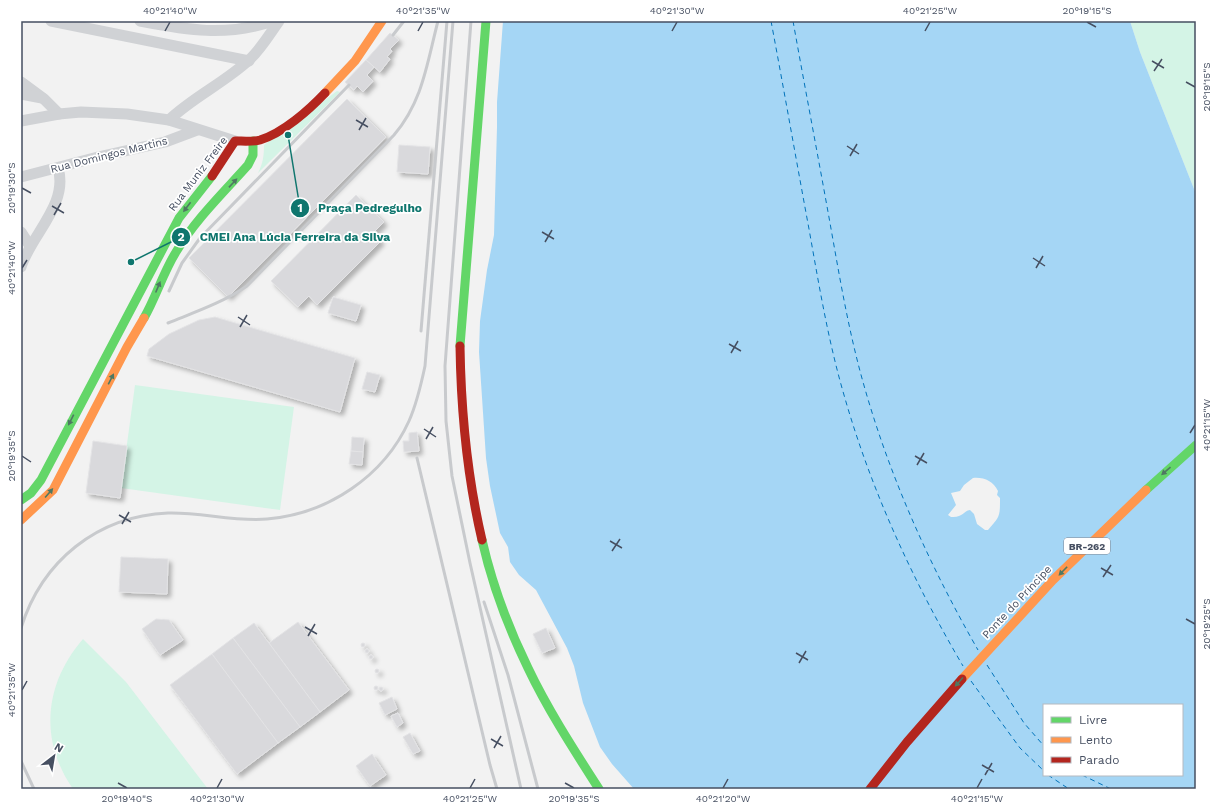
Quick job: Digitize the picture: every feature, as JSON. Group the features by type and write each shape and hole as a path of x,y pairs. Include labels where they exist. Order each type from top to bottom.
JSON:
{"street":[{"path":"51,21 248,61"},
{"path":"140,21 181,29 216,31 242,29 273,21"},
{"path":"169,120 185,106 248,61 261,47 279,21"},
{"name":"Rua Muniz Freire","path":"21,500 30,493 41,480 179,218 207,182 235,141 252,141 264,138 286,126 323,96 345,73 382,21"},
{"path":"486,21 460,342 463,431 471,492 484,553 503,611 513,635 541,693 599,789"},
{"path":"21,82 44,99 59,114"},
{"path":"21,94 44,99"},
{"path":"21,121 59,114 81,112 127,114 169,120 235,141"},
{"name":"Rua Domingos Martins","path":"21,177 165,142 197,130"},
{"path":"21,520 53,490 127,347 146,314 166,269 176,251 193,226 248,165 253,155 252,141"},
{"path":"21,267 30,246 55,206 60,181 58,168"},
{"path":"21,232 30,246"},
{"path":"89,387 103,393"},
{"name":"Ponte do Príncipe","path":"870,789 934,710 1042,592 1126,507 1196,445"}],"green space":[{"path":"1130,21 1196,21 1196,194 1140,52"},
{"path":"337,91 340,92 258,173 263,159 264,145"},
{"path":"135,385 294,407 280,510 121,488"},
{"path":"83,639 126,682 208,789 73,789 62,770 55,751 51,732 51,712 54,693 60,675 70,656"}],"water":[{"path":"503,21 1130,21 1140,52 1196,194 1196,789 634,789 612,764 600,747 583,703 574,666 567,648 536,590 519,575 510,562 508,547 500,533 490,486 486,458 479,352 480,321 487,270 494,235 497,102","holes":["973,478 988,480 994,485 998,491 997,495 1000,498 997,519 988,530 985,530 977,524 974,514 970,510 955,517 948,515 956,505 951,493 960,491 964,485"]}],"building":[{"path":"390,33 399,40 390,49 392,51 387,57 390,59 380,72 366,60"},
{"path":"366,60 374,67 367,75 373,81 363,92 357,86 354,90 345,82"},
{"path":"347,99 386,137 228,297 189,258"},
{"path":"399,145 430,147 428,174 397,172"},
{"path":"356,195 384,222 373,233 381,241 317,305 309,296 298,307 271,281"},
{"path":"333,297 361,305 356,321 328,313"},
{"path":"215,317 355,358 340,412 147,356 149,349 169,334 199,320"},
{"path":"367,372 380,375 375,392 362,389"},
{"path":"417,432 419,451 404,452 403,441 409,441 409,433"},
{"path":"352,437 364,438 363,452 351,451"},
{"path":"93,441 127,446 120,498 86,493"},
{"path":"351,451 363,452 362,465 349,464"},
{"path":"121,557 168,559 167,594 119,592"},
{"path":"156,619 169,620 183,640 160,655 142,629"},
{"path":"298,622 349,690 320,712 269,643"},
{"path":"254,623 320,712 300,727 233,638"},
{"path":"546,628 555,648 542,653 533,634"},
{"path":"233,638 300,727 278,743 212,654"},
{"path":"361,643 365,643 365,647 361,647"},
{"path":"365,649 369,649 369,653 365,653"},
{"path":"212,654 278,743 237,774 170,685"},
{"path":"369,655 373,655 373,659 369,659"},
{"path":"375,669 379,669 379,673 375,673"},
{"path":"374,686 378,686 378,690 374,690"},
{"path":"379,687 383,687 383,691 379,691"},
{"path":"392,697 397,709 385,715 379,703"},
{"path":"398,713 403,723 397,727 391,716"},
{"path":"410,733 420,751 413,754 403,737"},
{"path":"372,754 386,775 370,786 356,766"}],"ferry route":[{"path":"771,21 824,312 844,395 880,500 910,568 963,666"},
{"path":"793,21 845,306 865,389 887,457 914,523 944,587 978,650"},
{"path":"987,665 1024,723 1043,745"},
{"path":"971,681 1020,748 1043,770"},
{"path":"1050,776 1069,789"},
{"path":"1084,776 1111,789"}],"railway":[{"path":"393,35 404,21"},
{"path":"168,323 218,302 247,286 394,135 412,109 418,95 427,67 438,21"},
{"path":"421,331 447,21"},
{"path":"21,628 30,604 43,582 58,563 76,546 96,533 118,523 142,516 168,513 255,520 290,516 332,500 352,489 385,459 398,441 409,421 425,366 453,21"},
{"path":"471,21 445,366 446,421 452,476 521,789"},
{"path":"169,291 182,263 200,238 349,85"},
{"path":"417,458 497,789"},
{"path":"484,602 508,675 538,789"},
{"path":"21,761 34,789"}],"traffic: fast":[{"path":"460,346 486,21"},
{"path":"144,318 167,268 184,240 210,207 248,165 253,155 253,141"},
{"path":"21,500 31,493 41,480 179,218 212,176"},
{"path":"1146,490 1196,445"},
{"path":"482,540 507,621 521,653 553,714 599,789"}],"traffic: slow":[{"path":"325,93 355,61 382,21"},
{"path":"21,520 53,490 127,347 144,318"},
{"path":"962,679 1053,580 1146,490"}],"traffic: jam":[{"path":"212,176 235,141 260,140 269,137 286,127 311,107 325,93"},
{"path":"460,346 463,420 472,492 482,540"},
{"path":"870,789 907,742 962,679"}],"place":[{"name":"Praça Pedregulho","path":"288,135"},
{"name":"CMEI Ana Lúcia Ferreira da Silva","path":"131,262"}]}
